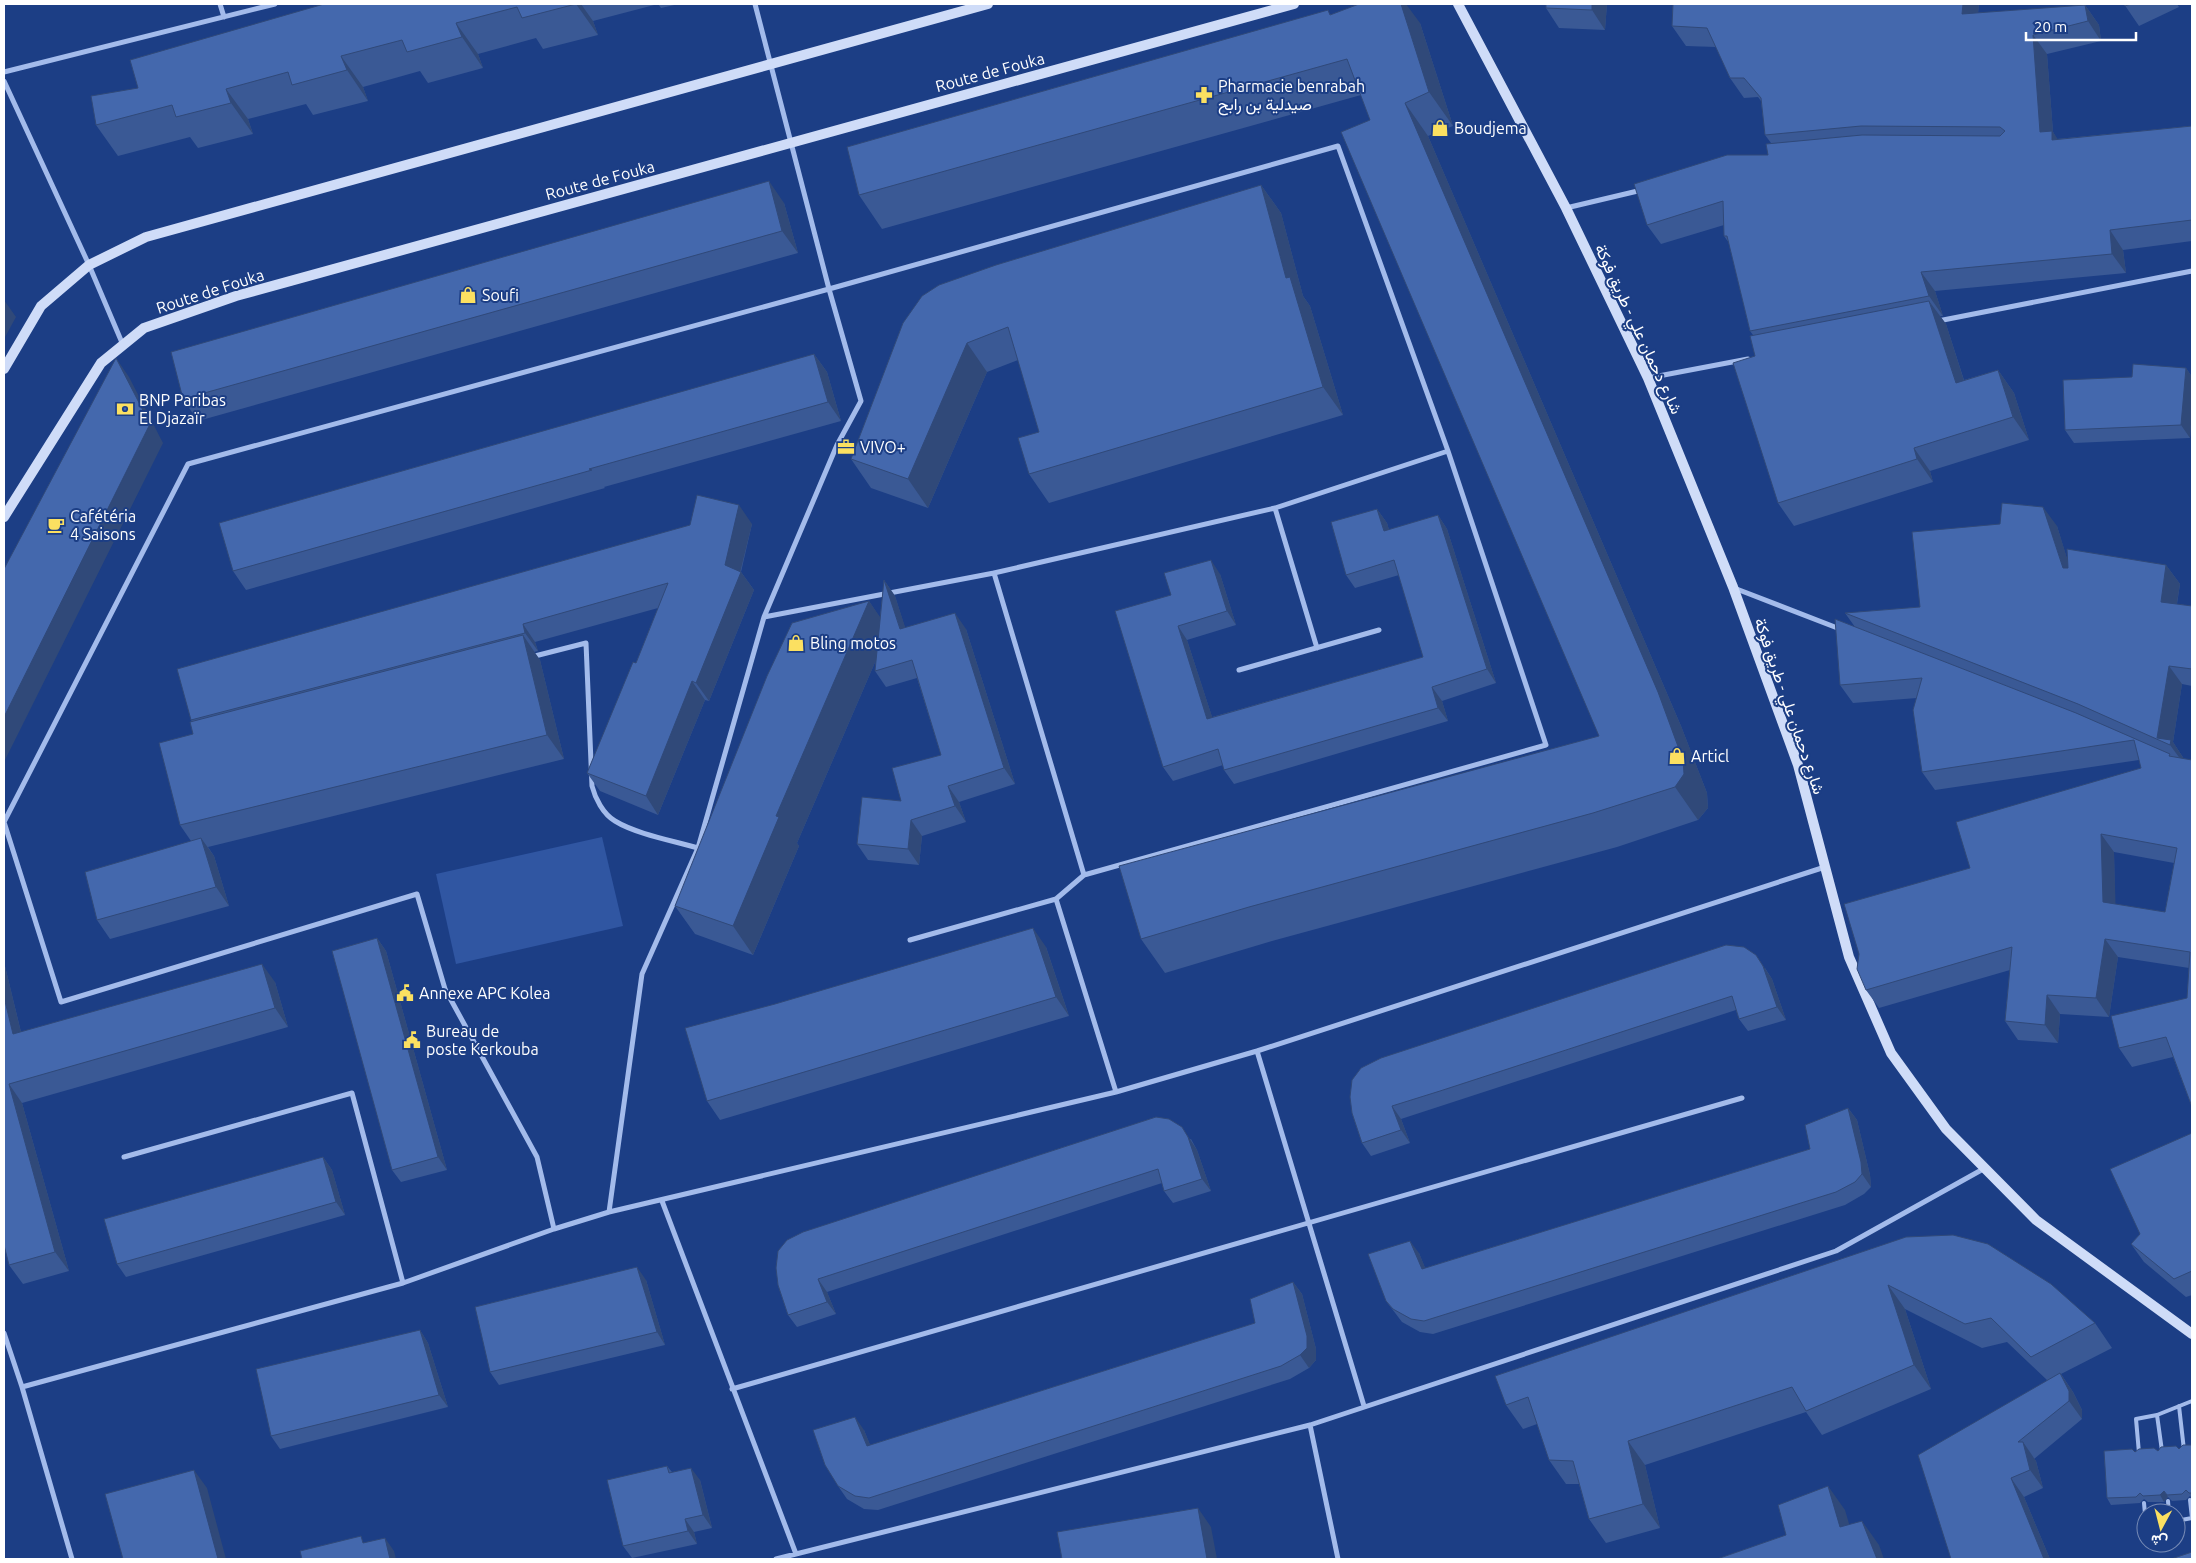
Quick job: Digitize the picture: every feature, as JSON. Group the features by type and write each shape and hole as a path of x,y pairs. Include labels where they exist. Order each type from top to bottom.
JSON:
{"main road":[{"path":"4,369 41,306 89,265 146,238 988,4"},
{"name":"Route de Fouka","path":"4,517 101,364 144,328 236,296 1294,4"},
{"name":"شارع دحمان علي - طريق فوكة","path":"1458,4 1566,208 1648,378 1733,587 1798,765 1849,957 1891,1053 1946,1129 2036,1220 2192,1334"}],"street":[{"path":"220,4 224,17"},
{"path":"4,72 275,4"},
{"path":"609,1212 642,974 698,848 764,616 836,445 861,401 829,289 755,4"},
{"path":"4,81 124,345"},
{"path":"554,1229 537,1157 445,989 417,894 61,1002 4,822 188,464 829,289 1338,146 1448,450 1546,745 1084,875 1056,899 910,940"},
{"path":"1566,208 1653,187"},
{"path":"1930,323 2192,271"},
{"path":"1648,378 1755,357"},
{"path":"764,616 994,572 1275,508 1448,450"},
{"path":"1275,508 1317,648"},
{"path":"994,572 1084,875"},
{"path":"1733,587 1843,630"},
{"path":"1239,670 1379,630"},
{"path":"528,658 586,643 592,786 596,800 614,821 647,834 698,848"},
{"path":"22,1387 403,1283 554,1229 609,1212 662,1201 1116,1092 1257,1050 1825,867"},
{"path":"1056,899 1116,1092"},
{"path":"1257,1050 1364,1406"},
{"path":"124,1157 352,1092 403,1283"},
{"path":"732,1389 1742,1098"},
{"path":"776,1559 1310,1425 1836,1251 1985,1168"},
{"path":"662,1201 796,1554"},
{"path":"4,1333 22,1387 72,1559"},
{"path":"1310,1425 1338,1559"}],"lane":[{"path":"2140,1455 2136,1419 2157,1415 2192,1401"},
{"path":"2179,1406 2184,1452"},
{"path":"2157,1415 2162,1454"},
{"path":"2186,1519 2192,1518 2190,1500"}],"shaded area":[{"path":"602,837 623,926 456,964 436,874"}],"building":[{"path":"324,4 576,4 522,18 517,7 456,23 462,37 407,52 402,40 341,56 347,70 292,85 288,72 226,89 231,103 176,117 172,105 96,125 91,96 138,88 130,60"},
{"path":"1359,4 1401,4 1429,92 1405,103 1658,692 1683,760 1684,774 1675,787 1593,813 1249,907 1141,939 1119,866 1599,736 1341,132 1370,120 1347,59 859,195 847,147 1328,10 1330,15"},
{"path":"1546,4 1592,4 1592,10 1546,8"},
{"path":"1673,4 1963,4 1962,14 2085,5 2088,21 2033,35 2040,132 2052,131 2052,140 2192,126 2192,220 2110,230 2112,254 1921,272 1929,296 1750,331 1727,236 1724,236 1723,201 1647,225 1634,184 1727,155 1768,155 1766,144 1862,135 2000,136 2005,131 2000,127 1861,126 1765,135 1761,98 1744,78 1730,78 1707,28 1672,26"},
{"path":"769,181 782,231 183,399 171,352"},
{"path":"1261,185 1286,278 1290,277 1323,387 1029,474 1018,438 1039,432 1008,327 967,343 908,479 851,459 903,323 922,296 939,285 996,265"},
{"path":"1929,301 1956,383 1998,370 2013,417 1914,448 1917,459 1778,503 1733,363 1755,356 1750,336"},
{"path":"814,354 828,402 233,571 219,523"},
{"path":"116,358 150,424 4,717 4,569"},
{"path":"2133,364 2186,368 2181,425 2065,430 2063,380 2132,377"},
{"path":"697,495 739,505 725,565 741,572 696,683 692,681 646,796 587,773 633,662 636,663 668,583 523,624 525,633 191,720 177,669 690,525"},
{"path":"2002,503 2043,507 2063,568 2068,568 2067,549 2166,565 2161,602 2192,606 2192,669 2169,666 2157,738 2171,740 2170,745 2078,704 1845,613 1920,607 1912,532 2000,524"},
{"path":"1377,509 1384,531 1438,515 1487,669 1432,687 1438,708 1224,770 1218,749 1163,767 1115,611 1171,595 1164,573 1211,560 1227,611 1178,626 1207,719 1423,657 1394,560 1346,575 1331,522"},
{"path":"884,580 900,629 955,613 1004,768 948,786 955,806 911,820 908,849 857,844 862,797 901,801 892,768 941,755 912,660 875,671"},
{"path":"869,601 776,816 779,817 733,926 675,906 767,676 792,623"},
{"path":"1835,619 2076,713 2170,754 2169,756 2192,760 2192,1107 2166,1037 2119,1048 2111,1016 2187,998 2190,952 2105,939 2096,998 2047,995 2045,1025 2005,1021 2012,947 1866,990 1857,969 1859,954 1844,904 1970,868 1956,822 2141,768 2134,740 1922,772 1913,710 1922,678 1840,685","holes":["2101,834 2177,848 2165,912 2103,902"]},
{"path":"523,635 547,735 180,825 159,743 193,734 190,722"},
{"path":"201,838 216,887 97,920 85,872"},
{"path":"1033,928 1056,997 707,1101 685,1028 775,1004"},
{"path":"377,938 438,1157 392,1170 332,951"},
{"path":"1726,945 1744,947 1756,955 1763,966 1777,1007 1739,1019 1732,996 1392,1106 1401,1130 1362,1143 1352,1113 1350,1097 1352,1080 1361,1068 1381,1058"},
{"path":"262,964 275,1008 9,1084 55,1252 9,1265 4,1245 4,997 13,1034"},
{"path":"1848,1108 1861,1162 1862,1174 1855,1182 1836,1192 1424,1321 1411,1319 1393,1309 1386,1301 1368,1254 1410,1241 1422,1269 1810,1149 1805,1125"},
{"path":"1156,1117 1169,1119 1182,1127 1188,1137 1202,1179 1164,1191 1158,1169 818,1279 827,1302 788,1315 778,1285 776,1268 778,1251 787,1240 803,1232"},
{"path":"2192,1133 2192,1271 2174,1279 2131,1244 2140,1234 2110,1169"},
{"path":"323,1157 336,1202 117,1264 104,1219"},
{"path":"1953,1235 1988,1244 2051,1284 2095,1323 2031,1357 1991,1318 1965,1324 1888,1285 1914,1365 1806,1411 1792,1387 1628,1441 1643,1504 1589,1519 1573,1461 1549,1460 1528,1397 1506,1405 1495,1376 1906,1237"},
{"path":"637,1267 657,1332 490,1372 475,1307"},
{"path":"1293,1282 1307,1336 1307,1348 1300,1355 1281,1366 869,1498 855,1496 838,1486 825,1465 813,1430 855,1417 867,1446 1255,1323 1250,1299"},
{"path":"420,1330 439,1395 271,1436 256,1369"},
{"path":"2060,1373 2069,1391 2069,1401 2018,1442 2023,1442 2030,1470 2011,1478 2044,1559 1951,1559 1918,1455"},
{"path":"2183,1445 2192,1445 2192,1493 2186,1490 2182,1494 2167,1495 2164,1491 2160,1495 2143,1496 2140,1493 2136,1497 2107,1498 2104,1451 2132,1449 2135,1452 2139,1449 2154,1448 2158,1451 2161,1447 2176,1446 2179,1449"},
{"path":"667,1466 669,1473 691,1468 703,1515 685,1519 688,1531 623,1546 607,1480"},
{"path":"194,1470 218,1559 123,1559 105,1494"},
{"path":"1828,1486 1840,1527 1862,1521 1877,1559 1717,1559 1786,1535 1778,1505"},
{"path":"1198,1508 1207,1559 1062,1559 1057,1532"},
{"path":"361,1536 363,1543 385,1538 390,1559 302,1559 300,1551"},
{"path":"2192,1552 2192,1559 2171,1559"}],"place":[{"name":"Pharmacie benrabah صيدلية بن رابح","path":"1204,95"},
{"name":"Boudjema","path":"1440,128"},
{"name":"Soufi","path":"468,295"},
{"name":"BNP Paribas El Djazaïr","path":"125,409"},
{"name":"VIVO+","path":"846,447"},
{"name":"Cafétéria 4 Saisons","path":"56,525"},
{"name":"Bling motos","path":"796,643"},
{"name":"Articl","path":"1677,756"},
{"name":"Annexe APC Kolea","path":"405,993"},
{"name":"Bureau de poste Kerkouba","path":"412,1040"}]}
